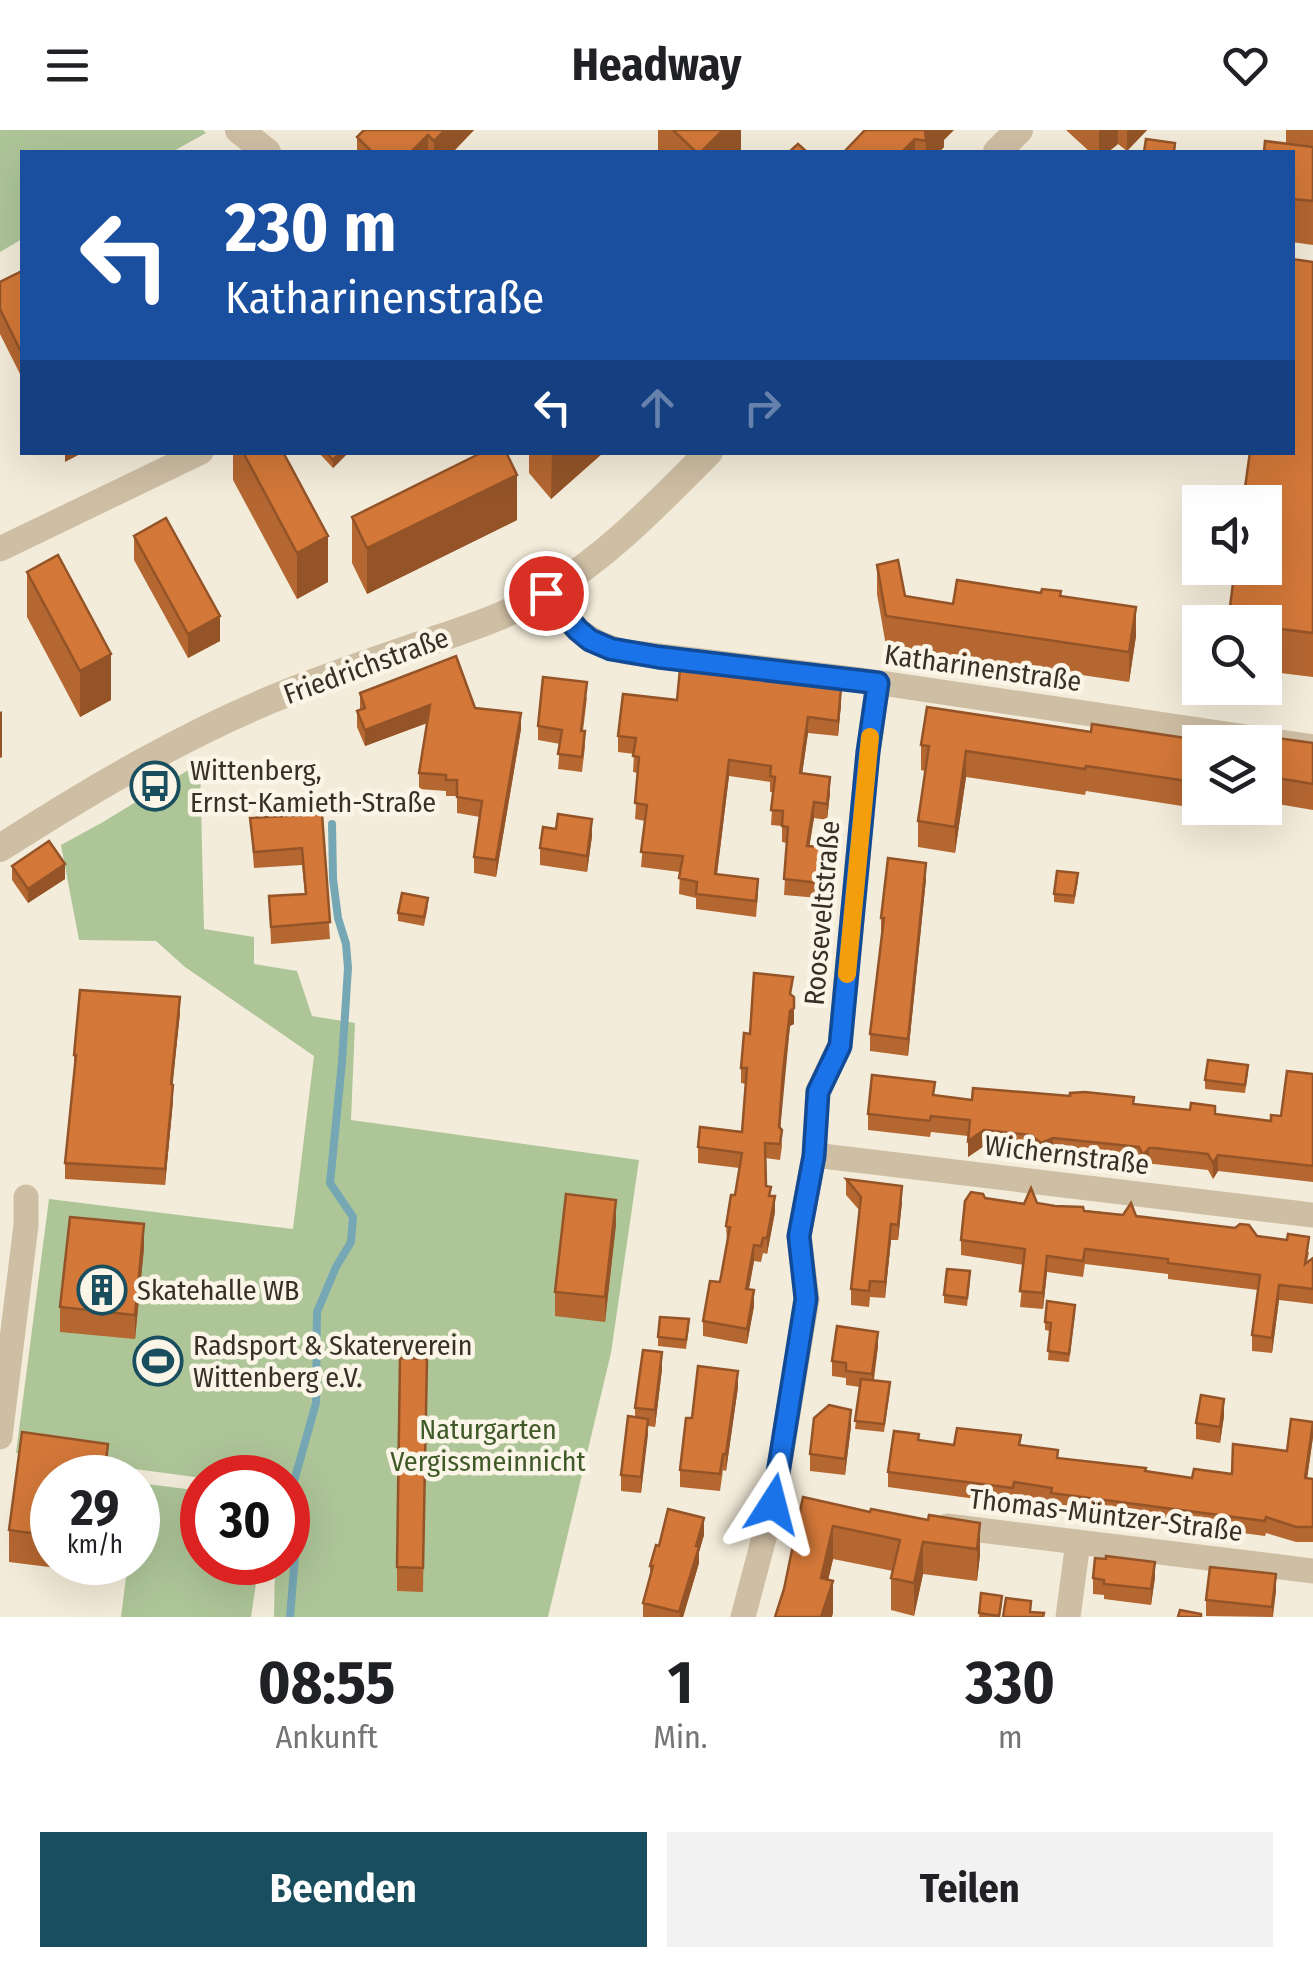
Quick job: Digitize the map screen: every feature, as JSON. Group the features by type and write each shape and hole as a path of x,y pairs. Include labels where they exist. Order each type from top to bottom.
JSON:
{"street":[{"path":"239,130 264,150"},
{"path":"1000,150 1019,130"},
{"path":"0,549 195,455"},
{"name":"Friedrichstraße","path":"0,848 102,786 225,720 326,678 483,624 546,593 623,536 706,455"},
{"name":"Katharinenstraße","path":"546,593 578,630 611,649 878,683 1313,747"},
{"name":"Rooseveltstraße","path":"743,1617 783,1506 806,1299 799,1236 814,1156 818,1092 840,1046 878,683"},
{"name":"Wichernstraße","path":"814,1156 1313,1215"},
{"path":"0,1437 26,1226 26,1196"},
{"name":"Thomas-Müntzer-Straße","path":"926,1523 1313,1571"},
{"path":"1068,1617 1078,1542"}],"green space":[{"path":"0,130 206,133 176,150 20,150 20,240 0,252"},
{"name":"Naturgarten Vergissmeinnicht","path":"200,763 204,929 254,937 254,964 297,971 312,1016 355,1023 351,1120 639,1160 611,1353 548,1617 274,1617 275,1585 310,1585 310,1455 180,1455 180,1475 160,1472 160,1455 16,1453 49,1199 293,1229 314,1056 185,967 156,941 79,940 61,845"},
{"path":"160,1486 180,1488 180,1585 256,1585 251,1617 121,1617 125,1585 160,1585"}],"building":[{"path":"364,130 445,130 434,141 428,135 413,150 370,150 357,137"},
{"path":"673,130 723,130 703,150 694,150"},
{"path":"865,130 925,130 926,141 915,139 904,150 846,150"},
{"path":"1146,139 1175,143 1174,150 1144,150"},
{"path":"1265,141 1313,147 1313,201 1295,199 1295,150 1264,150"},
{"path":"1295,259 1313,262 1313,633 1282,629 1282,605 1230,605 1233,585 1282,585 1282,485 1245,485 1250,455 1295,455"},
{"path":"20,272 20,350 0,309 0,282"},
{"path":"245,455 285,455 328,536 297,553"},
{"path":"477,455 507,455 517,475 367,548 352,517"},
{"path":"166,518 220,616 188,634 134,536"},
{"path":"58,555 111,654 80,671 27,572"},
{"path":"898,560 905,596 953,604 957,580 1041,593 1042,589 1061,591 1060,596 1136,607 1129,652 886,616 877,565"},
{"path":"456,656 475,708 521,713 496,860 474,857 482,801 457,797 457,780 446,780 446,775 419,773 430,705 365,730 357,711 365,708 360,693"},
{"path":"680,669 841,688 838,721 808,717 800,773 830,777 827,804 814,802 807,846 822,847 819,883 784,879 788,827 782,826 783,811 771,810 775,777 770,776 771,766 729,760 715,874 758,879 756,901 696,894 697,882 679,878 683,856 641,852 647,805 635,803 639,757 633,756 636,738 618,736 623,694 677,700"},
{"path":"543,677 587,682 582,757 558,754 562,730 538,726"},
{"path":"927,707 1091,732 1092,724 1182,738 1182,780 966,751 955,827 918,821 929,746 921,745"},
{"path":"1282,739 1313,743 1313,784 1282,779"},
{"path":"322,814 330,922 271,927 269,896 306,894 302,848 254,852 250,818"},
{"path":"558,814 592,819 587,856 540,848 543,827 556,829"},
{"path":"49,841 65,864 28,889 12,866"},
{"path":"888,858 926,863 908,1039 870,1034"},
{"path":"1057,871 1078,873 1074,896 1054,894"},
{"path":"402,893 428,898 424,917 398,913"},
{"path":"754,973 793,977 790,994 794,997 794,1008 790,1011 783,1072 780,1144 765,1143 766,1186 771,1187 769,1196 775,1196 767,1238 763,1238 761,1246 754,1245 746,1289 754,1290 747,1329 703,1321 710,1281 720,1282 730,1227 726,1226 731,1195 735,1195 742,1153 698,1147 700,1127 742,1132 747,1068 741,1068 744,1033 750,1034"},
{"path":"80,990 180,997 165,1169 65,1163"},
{"path":"1208,1060 1248,1065 1245,1085 1205,1080"},
{"path":"1287,1071 1313,1074 1313,1166 1218,1155 1213,1163 1208,1154 1149,1148 1143,1155 1139,1147 1053,1138 1041,1143 1031,1135 984,1130 968,1141 970,1120 931,1116 930,1121 868,1114 872,1075 935,1082 933,1095 972,1100 973,1088 1070,1096 1085,1092 1134,1097 1133,1104 1190,1110 1191,1103 1215,1106 1215,1114 1271,1121 1271,1115 1281,1116"},
{"path":"846,1179 902,1186 898,1225 891,1224 885,1282 870,1281 869,1291 851,1289 861,1197"},
{"path":"1031,1188 1037,1203 1123,1215 1131,1203 1136,1216 1235,1228 1249,1225 1257,1236 1287,1240 1288,1234 1309,1237 1305,1264 1313,1258 1313,1289 1279,1285 1272,1338 1252,1335 1260,1275 1085,1249 1083,1261 1047,1256 1043,1293 1020,1291 1025,1249 961,1240 965,1201 971,1192 1024,1204"},
{"path":"566,1194 616,1200 605,1297 555,1292"},
{"name":"Skatehalle WB","path":"70,1217 144,1224 135,1315 60,1307"},
{"path":"947,1269 970,1271 967,1298 944,1295"},
{"path":"1047,1301 1075,1305 1069,1354 1048,1351 1051,1323 1045,1322"},
{"path":"660,1317 689,1319 686,1340 658,1337"},
{"path":"837,1326 878,1332 872,1374 846,1371 846,1363 832,1361"},
{"path":"643,1350 662,1352 655,1410 635,1408"},
{"path":"400,1358 427,1359 423,1568 397,1567"},
{"path":"698,1366 738,1371 720,1474 680,1470"},
{"path":"861,1379 890,1382 884,1424 855,1421"},
{"path":"1201,1395 1224,1399 1220,1427 1196,1423"},
{"path":"829,1405 851,1410 845,1459 810,1454 814,1418"},
{"path":"628,1416 648,1419 641,1477 621,1475"},
{"path":"1291,1419 1313,1422 1305,1478 1313,1479 1313,1527 1296,1527 1266,1517 1265,1521 1051,1493 1052,1488 1014,1482 1013,1488 888,1472 894,1431 919,1434 918,1440 954,1445 957,1428 1021,1435 1019,1445 1058,1450 1057,1458 1146,1468 1145,1471 1192,1478 1194,1469 1232,1474 1233,1444 1287,1451"},
{"path":"22,1432 108,1444 107,1455 30,1455 30,1533 9,1530"},
{"path":"803,1497 870,1512 871,1509 928,1520 929,1515 980,1523 977,1549 923,1542 914,1583 891,1578 900,1540 833,1526 821,1578 833,1581 821,1617 775,1617"},
{"path":"668,1509 704,1518 679,1612 643,1603"},
{"path":"1095,1558 1155,1562 1151,1589 1104,1584 1104,1580 1093,1578"},
{"path":"1210,1567 1276,1574 1272,1607 1206,1600"},
{"path":"981,1593 1002,1596 999,1616 979,1613"},
{"path":"1006,1598 1031,1601 1030,1612 1044,1613 1043,1617 1003,1617"},
{"path":"1180,1610 1201,1614 1201,1617 1178,1617"}],"waterway":[{"path":"290,1617 295,1556 291,1492 316,1403 317,1312 351,1242 353,1217 330,1183 348,968 333,879 332,824"}],"slow traffic":[{"path":"847,974 870,737"}],"place":[{"name":"Wittenberg, Ernst-Kamieth-Straße","path":"155,786"},
{"name":"Skatehalle WB","path":"102,1290"},
{"name":"Radsport & Skaterverein Wittenberg e.V.","path":"158,1361"}],"route":[{"path":"546,593 578,630 611,649 878,683 840,1046 818,1092 814,1156 799,1236 806,1299 773,1504"}]}
